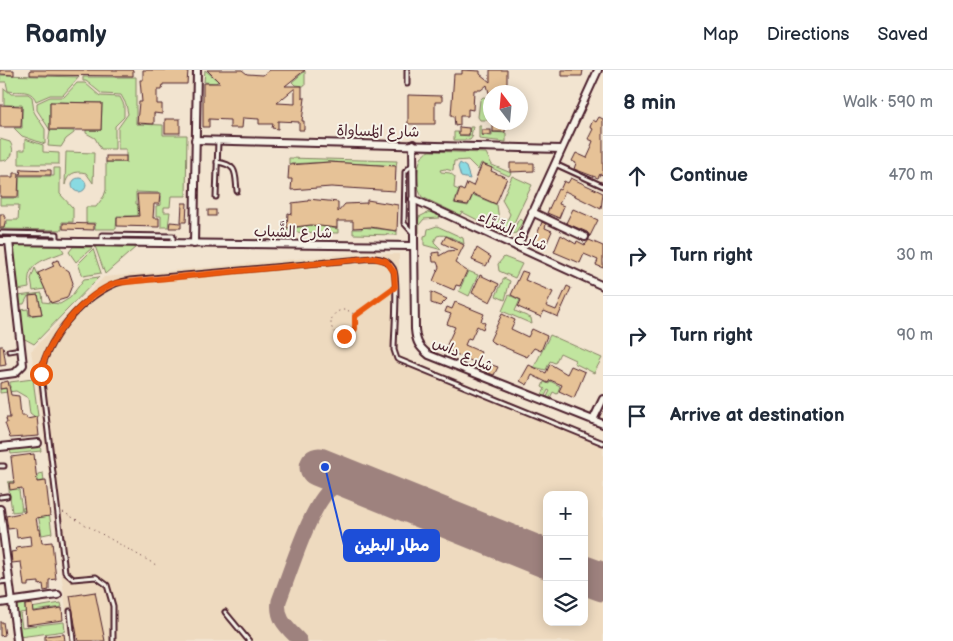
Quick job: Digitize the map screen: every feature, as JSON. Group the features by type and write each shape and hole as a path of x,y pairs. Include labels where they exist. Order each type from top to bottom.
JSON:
{"street":[{"path":"194,244 197,70"},
{"path":"517,246 598,70"},
{"name":"شارع المُساواة","path":"195,140 561,149"},
{"name":"شارع داس","path":"412,144 415,329 416,341 421,349 429,355 603,424"},
{"name":"شارع السَّرَّاء","path":"413,198 603,286"},
{"path":"532,212 585,237"},
{"name":"شارع الشَّباب","path":"0,241 413,246"},
{"path":"0,375 15,373 23,365 8,241"},
{"path":"593,420 603,400"},
{"path":"0,447 38,443"},
{"path":"0,509 17,641"},
{"path":"0,603 36,595 58,595"}],"lane":[{"path":"407,70 407,84"},
{"path":"216,197 218,141"},
{"path":"217,162 229,164 233,168 237,191"},
{"path":"413,164 405,172 404,223 413,233"},
{"path":"554,164 603,186"},
{"name":"شارع الشَّباب","path":"0,233 57,234 57,242"},
{"path":"113,641 113,606 107,585 96,577 73,580 64,572 41,384 42,364 54,338 92,297 104,288 130,280 373,258 382,259 390,264 394,272 394,353 399,361 603,443"},
{"path":"9,351 22,349"},
{"path":"19,438 20,445"},
{"path":"0,497 7,496"},
{"path":"0,582 9,581"},
{"path":"70,611 73,641"},
{"path":"224,612 249,641"}],"path":[{"path":"355,316 395,287"},
{"path":"343,311 355,316 356,325 352,333 340,336 333,330 331,322 335,314 343,311"},
{"path":"56,508 156,565"}],"shaded area":[{"path":"349,254 399,254 398,355 603,440 603,641 70,641 40,405 31,351 104,277"}],"green space":[{"path":"205,70 217,80 228,70 216,83 204,82"},
{"path":"305,71 305,86 295,85 292,82"},
{"path":"0,75 79,77 63,95 50,95 36,101 31,94 8,91 6,82 0,82"},
{"path":"83,77 136,77 136,124 163,125 163,135 187,135 186,196 171,196 170,207 164,207 164,212 170,212 168,227 161,227 161,216 156,216 156,206 161,205 161,193 136,192 136,204 142,205 138,207 138,216 117,216 116,229 95,229 95,223 86,223 86,207 96,207 106,190 106,162 126,162 126,149 118,149 118,128 128,114 126,104 121,95 102,94 86,81 83,81"},
{"path":"77,83 85,83 100,96 120,97 124,105 124,117 115,126 115,149 101,149 95,138 86,133 86,130 101,130 102,103 50,102 50,130 37,110 37,103 50,97 64,97"},
{"path":"4,88 11,94 28,94 32,97 34,112 45,129 45,144 22,136 14,128 22,128 22,105 4,105"},
{"path":"483,97 483,120 480,120 478,117 480,100"},
{"path":"479,126 481,126 481,135 492,136 492,132 506,133 506,142 479,139"},
{"path":"470,127 473,127 471,136 473,136 470,140 454,140 454,132 458,132 459,135 469,136"},
{"path":"50,130 74,131 74,133 66,139 61,147 48,146"},
{"path":"0,139 10,142 13,149 10,158 4,161 0,161"},
{"path":"25,139 43,145 43,152 59,153 59,164 19,164 19,150 25,150"},
{"path":"429,151 486,153 492,165 511,173 509,176 481,163 478,170 468,160 454,161 453,171 440,170 441,172 450,173 455,177 454,188 459,190 454,203 468,206 473,195 497,205 499,220 506,223 510,214 502,200 512,176 532,185 509,233 511,234 519,219 523,221 516,233 507,235 462,212 460,215 422,197 417,179 419,165 424,154"},
{"path":"66,152 94,153 93,183 86,173 78,172 68,178 65,185"},
{"path":"289,158 397,161 396,166 329,162 289,164"},
{"path":"54,168 60,168 60,194 73,208 73,222 62,222 62,230 0,229 0,224 7,224 7,220 18,220 19,205 0,205 0,198 19,198 19,176 54,176"},
{"path":"429,212 440,216 439,218 424,219 419,225 419,233 416,233 419,217"},
{"path":"312,225 338,229 338,233 287,232 287,229"},
{"path":"437,226 463,238 464,244 450,237 440,235 437,236 434,242 442,250 424,245 424,236 427,235 428,229"},
{"path":"362,227 397,231 397,235 353,234 353,229 362,229"},
{"path":"12,245 61,246 64,252 44,260 33,267 30,273 29,288 18,290"},
{"path":"95,246 136,247 105,274"},
{"path":"73,247 93,247 76,262 69,252"},
{"path":"93,249 101,273 83,276 78,264"},
{"path":"504,257 522,264 515,278 499,271 498,264"},
{"path":"35,268 45,289 33,291 31,279"},
{"path":"468,271 478,275 469,296 459,291"},
{"path":"99,277 34,344 23,338 20,310 28,309 29,316 42,314 38,295 28,296 24,304 19,304 18,296 42,293 43,302 60,304 70,298 84,279"},
{"path":"504,278 510,281 505,300 496,296"},
{"path":"509,295 520,300 515,311 531,318 532,324 502,311"},
{"path":"550,335 602,358 594,373 574,363 575,360 560,353 555,363 550,361 546,370 534,367"},
{"path":"33,379 38,416 34,417 30,414 28,398 16,391 0,393 0,389 10,388 10,382"},
{"path":"550,381 560,386 557,394 553,392 549,400 546,399 550,391 548,390 544,398 541,396 545,389 542,387 544,382 549,384"},
{"path":"40,445 41,451 11,454 10,449"},
{"path":"43,473 44,481 20,484 21,511 12,512 8,482 38,478 38,474"},
{"path":"48,505 52,533 42,535 37,510 23,511 22,508"},
{"path":"24,603 25,609 61,603 62,607 20,613 22,627 64,622 65,631 19,637 15,607 17,604"}],"water":[{"path":"460,163 466,167 470,179 461,177 458,167"},
{"path":"79,178 84,180 86,185 84,190 79,192 74,190 72,185 74,180"}],"building":[{"path":"0,70 14,70 14,75 0,74"},
{"path":"30,70 133,70 133,76 30,75"},
{"path":"143,70 188,70 187,84 163,84 162,90 157,90 157,104 162,104 162,114 154,113 154,124 137,123 139,102 142,102 140,80 143,80"},
{"path":"207,70 242,70 247,74 263,75 270,70 305,70 285,86 302,86 302,98 305,98 302,121 304,121 304,130 299,130 299,122 278,121 278,129 272,128 273,124 259,124 259,119 243,118 242,128 230,128 230,120 209,119 209,127 203,127 203,83 220,83","holes":["295,88 295,104 277,103"]},
{"path":"462,70 480,71 480,74 490,82 490,70 507,70 507,85 483,85 481,90 474,90 473,110 468,109 468,116 460,116 460,125 455,126 454,116 451,116 454,74 462,74"},
{"path":"562,70 583,70 582,76 562,76"},
{"path":"408,95 442,96 442,102 435,102 435,124 408,124"},
{"path":"50,102 102,103 101,130 50,130"},
{"path":"0,105 22,106 21,127 0,127"},
{"path":"599,117 603,119 603,175 600,174 598,178 574,169 576,163 572,161 576,153 587,158 593,141 588,139 593,129 590,127 593,120 596,122"},
{"path":"165,119 180,119 180,133 165,133"},
{"path":"459,127 469,128 469,135 459,135"},
{"path":"482,130 491,130 491,135 482,135"},
{"path":"493,130 505,130 505,132 493,132"},
{"path":"106,156 126,156 126,162 106,162"},
{"path":"329,162 396,166 395,191 331,187 291,190 292,179 288,179 289,165"},
{"path":"510,163 534,163 534,171 510,172"},
{"path":"482,164 492,168 491,171 507,178 496,204 473,194 468,205 455,203 460,189 464,191 467,183 473,186"},
{"path":"21,169 51,170 51,175 20,175"},
{"path":"13,173 19,173 18,197 0,197 0,177 13,177"},
{"path":"571,178 603,193 601,209 565,191 559,204 564,206 559,218 547,213 558,189 560,190 564,181 568,183"},
{"path":"137,194 160,194 159,204 154,204 153,218 159,218 159,227 117,226 117,217 139,216"},
{"path":"308,199 338,202 338,212 345,204 367,203 367,200 398,205 397,231 370,227 353,228 353,221 337,221 337,228 311,225 287,228 288,213 292,214 292,203 308,201"},
{"path":"182,203 187,203 186,222 181,222"},
{"path":"573,209 598,220 590,236 587,232 566,223"},
{"path":"208,210 216,210 216,216 208,216"},
{"path":"0,214 4,214 4,217 6,217 4,228 0,228"},
{"path":"170,222 181,223 181,228 169,228"},
{"path":"542,222 546,224 545,228 552,231 545,247 534,242"},
{"path":"63,223 94,224 94,230 63,229"},
{"path":"561,235 576,244 577,241 585,245 589,240 603,246 603,268 596,265 598,260 584,254 580,263 554,252"},
{"path":"446,236 464,245 455,263 467,271 460,286 456,285 454,290 433,281 439,267 437,262 433,262 432,253 439,252 439,256 448,251 457,250 442,243"},
{"path":"477,248 491,257 486,266 472,260"},
{"path":"58,260 60,265 69,271 73,283 67,298 51,303 38,273 54,266 52,262"},
{"path":"522,271 528,273 525,280 553,292 546,306 556,310 567,286 571,288 558,317 544,311 541,317 518,307 521,300 511,295"},
{"path":"480,275 499,284 490,302 472,293"},
{"path":"431,292 447,299 440,306 431,303"},
{"path":"38,295 42,314 30,315 29,296"},
{"path":"455,302 484,314 481,321 485,323 483,329 477,326 471,339 468,338 465,345 481,352 476,363 445,349 455,327 447,324 451,314 445,312 447,307 452,309"},
{"path":"502,314 515,320 511,329 528,337 532,329 547,336 541,351 534,348 527,357 492,342 490,340"},
{"path":"0,346 3,346 6,365 0,366"},
{"path":"489,364 498,367 494,375 486,372"},
{"path":"550,364 567,374 571,366 585,372 574,398 559,391 562,385 550,380 548,383 532,375 527,385 520,381 529,365 546,373"},
{"path":"8,381 11,395 19,396 21,416 26,416 27,419 37,417 39,436 10,438 5,423 7,423 6,418 10,418 6,388 0,389 0,383"},
{"path":"34,454 37,482 46,481 50,516 36,518 42,543 52,542 56,579 49,580 49,590 44,591 43,584 39,585 39,582 28,583 28,586 24,586 21,562 12,563 11,552 17,551 16,548 31,546 30,536 17,538 16,528 8,529 6,516 25,512 22,488 10,490 9,483 14,483 11,457"},
{"path":"95,592 105,641 78,641 70,596"},
{"path":"32,604 33,612 62,608 63,620 26,625 25,605"},
{"path":"0,622 3,622 5,635 0,636"},
{"path":"64,634 65,641 45,641 45,636"}],"taxiway":[{"path":"300,641 281,619 279,601 302,539 318,506 326,494 334,487 352,484 364,485"}],"runway":[{"path":"319,467 543,557"},
{"path":"588,576 603,582"}],"place":[{"name":"مطار البطين","path":"325,467"}],"route":[{"path":"41,374 45,355 60,330 92,297 104,288 116,283 130,280 373,258 386,261 393,268 395,287 355,316 355,329 349,335 344,336"}]}
